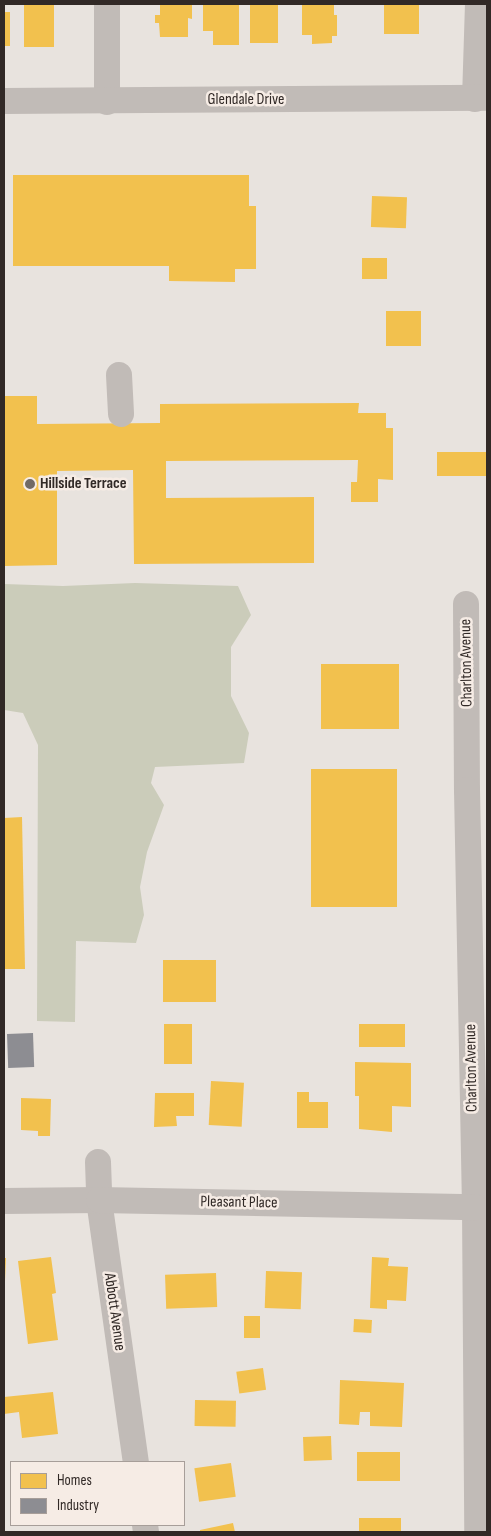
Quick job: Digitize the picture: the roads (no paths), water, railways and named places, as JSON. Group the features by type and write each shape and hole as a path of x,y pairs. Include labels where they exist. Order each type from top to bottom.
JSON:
{"street":[{"path":"107,4 107,102"},
{"path":"478,4 481,98"},
{"name":"Glendale Drive","path":"4,101 107,102 481,98"},
{"path":"119,375 121,414"},
{"name":"Charlton Avenue","path":"466,604 467,790 475,1207 477,1532"},
{"name":"Abbott Avenue","path":"98,1162 98,1200 136,1461"},
{"name":"Pleasant Place","path":"4,1201 98,1200 475,1207"}],"place":[{"name":"Hillside Terrace","path":"30,484"}]}
